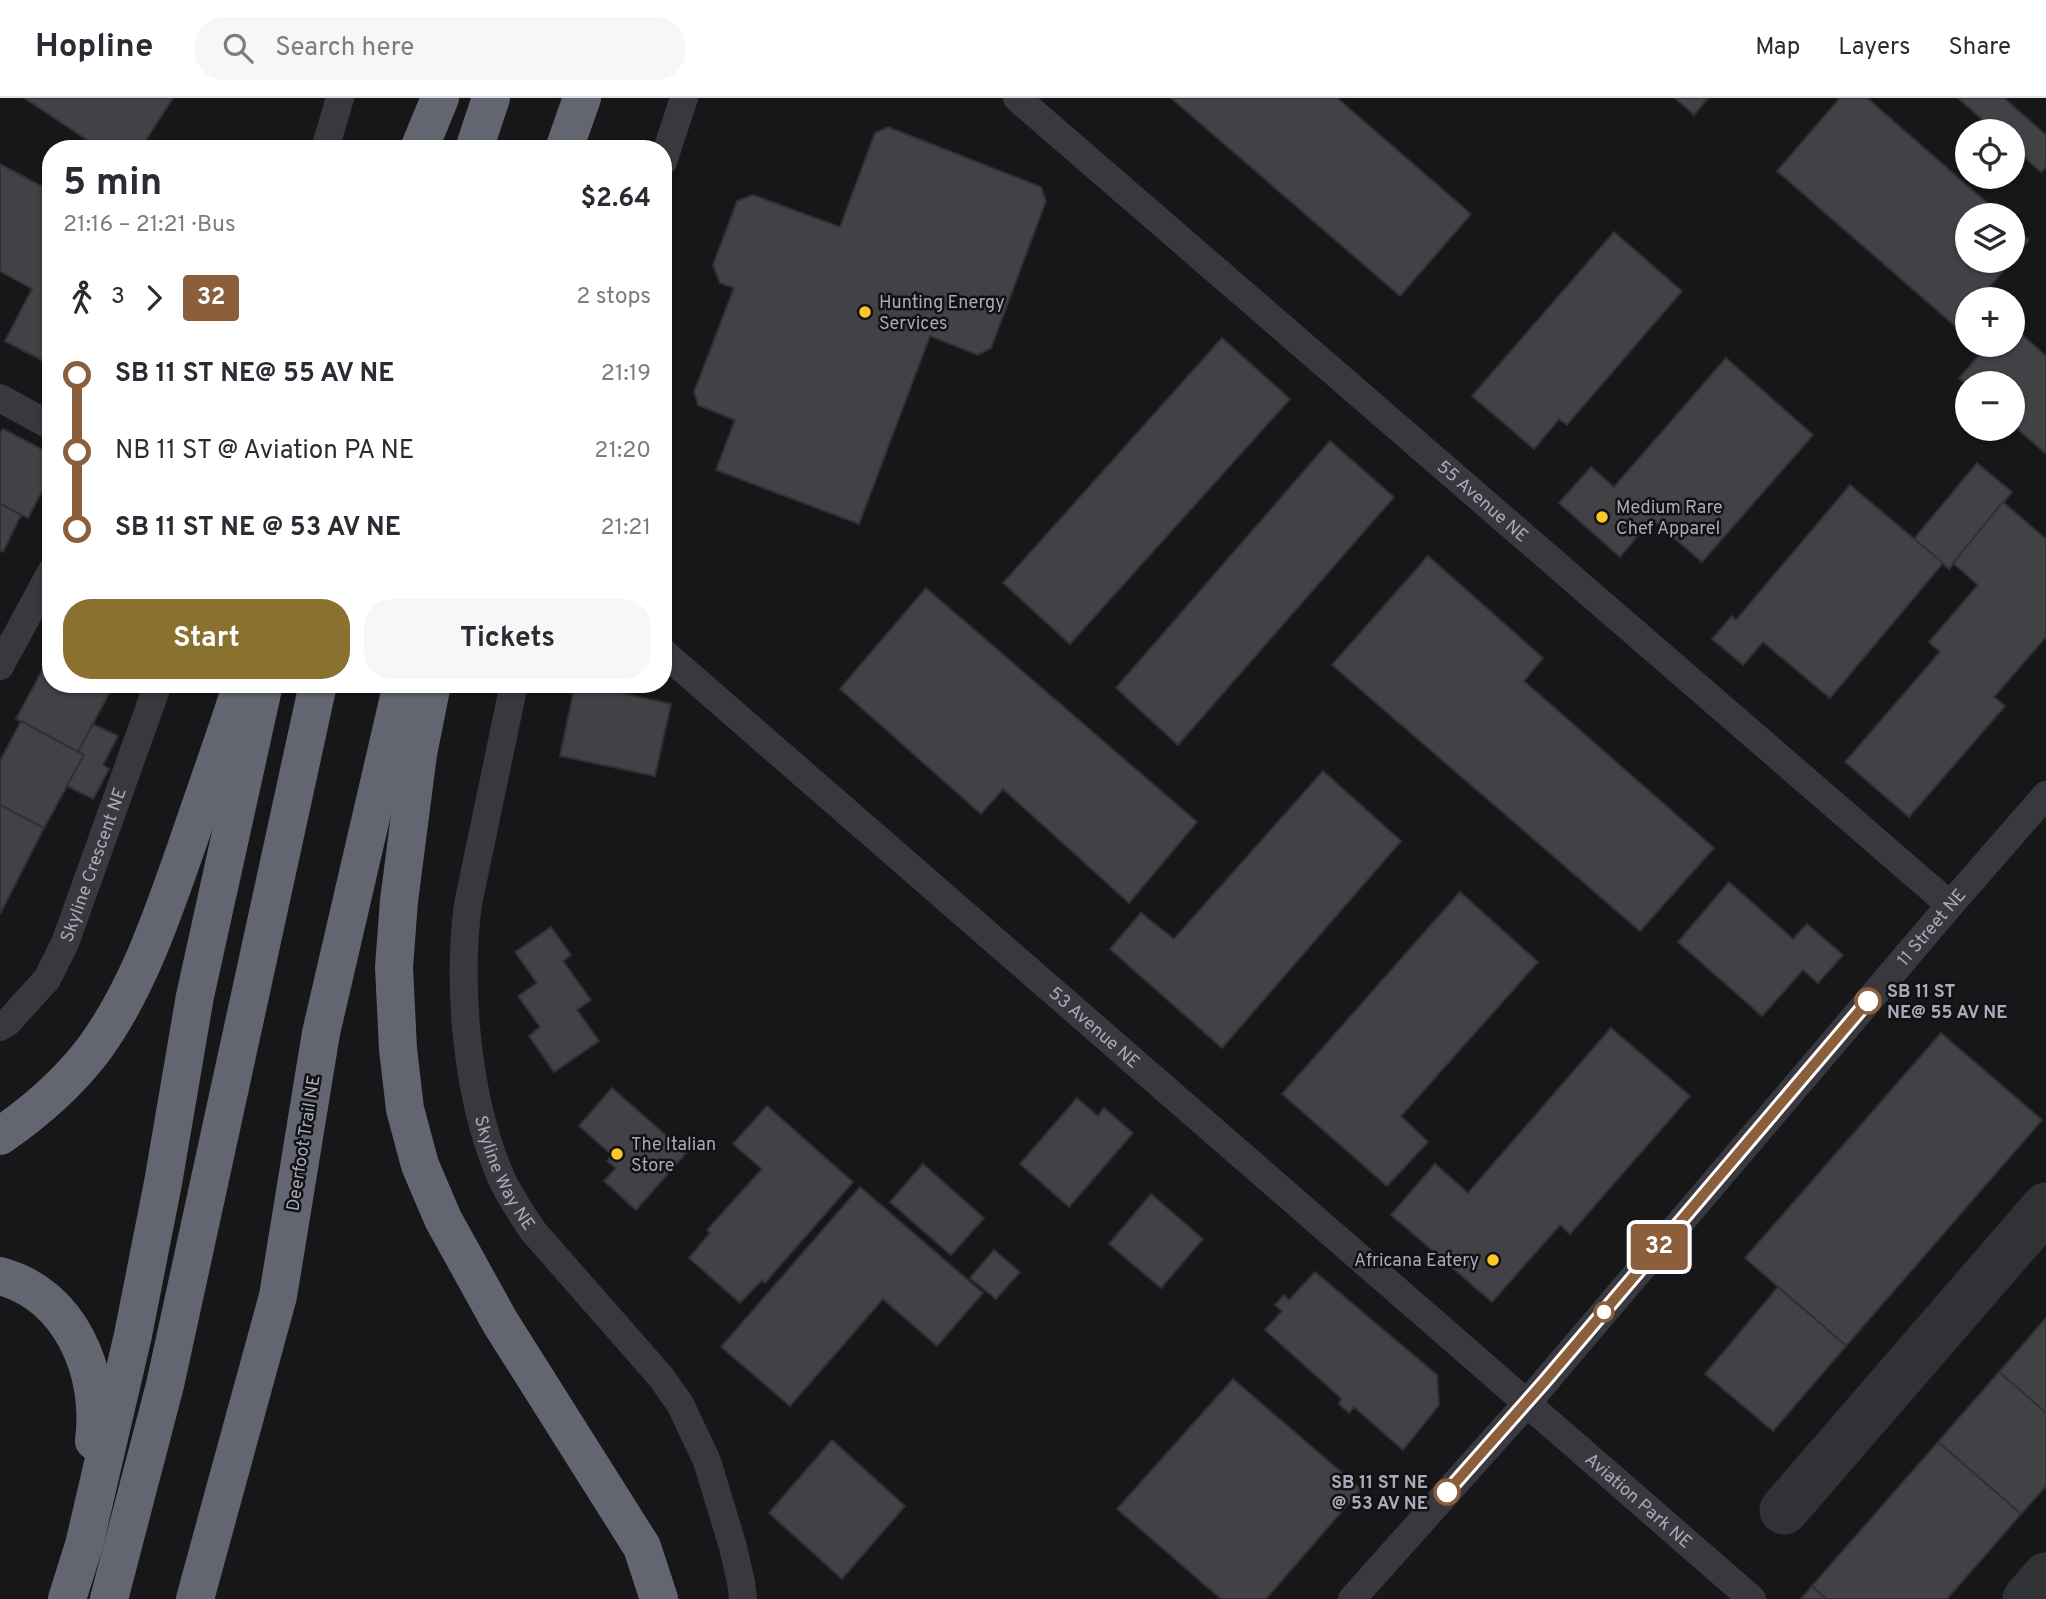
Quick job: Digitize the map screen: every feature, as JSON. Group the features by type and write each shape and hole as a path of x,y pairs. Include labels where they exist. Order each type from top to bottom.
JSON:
{"highway":[{"path":"423,140 440,98"},
{"path":"477,140 491,98"},
{"path":"567,140 582,98"},
{"path":"0,1136 40,1105 68,1078 93,1049 122,1004 140,970 169,897 239,693"},
{"path":"67,1599 85,1545 133,1335 163,1183 195,996 262,693"},
{"path":"109,1599 165,1385 316,693"},
{"name":"Deerfoot Trail NE","path":"195,1599 278,1296 321,1033 400,693"},
{"path":"430,693 418,754 399,901 394,967 398,1049 405,1109 420,1165 443,1219 500,1321 642,1547 659,1599"},
{"path":"0,1276 24,1284 42,1295 57,1311 80,1345 90,1370 95,1432 85,1545"},
{"path":"610,1494 635,1568 642,1599"}],"street":[{"path":"328,140 340,98"},
{"path":"670,140 684,98"},
{"name":"55 Avenue NE","path":"1017,98 1950,905"},
{"path":"0,398 42,421"},
{"path":"0,666 42,589"},
{"name":"53 Avenue NE","path":"672,660 1527,1402"},
{"name":"Skyline Crescent NE","path":"0,1027 7,1023 47,979 65,943 155,693"},
{"name":"Skyline Way NE","path":"511,693 464,931 470,1063 479,1108 491,1151 515,1205 540,1239 661,1377 695,1431 708,1461 733,1547 743,1599"},
{"name":"11 Street NE","path":"1352,1599 1527,1402 2046,795"},
{"name":"Aviation Park NE","path":"1527,1402 1752,1599"}],"building":[{"path":"24,98 173,98 146,140 87,140"},
{"path":"1171,98 1337,98 1471,214 1400,296"},
{"path":"1675,98 1708,98 1694,115"},
{"path":"1840,98 1867,98 1955,175 1955,189 1971,189 1987,203 1955,203 1955,273 2002,273 1989,287 1955,287 1955,326 1777,171"},
{"path":"1958,98 2004,98 2046,135 2046,167 2041,172 2025,158 2025,119 1982,119"},
{"name":"Hunting Energy Services","path":"888,127 1041,187 1046,201 991,348 978,355 930,336 859,524 716,470 735,420 698,405 694,392 734,288 720,283 713,265 737,201 753,195 840,227 875,133"},
{"path":"0,164 42,186 42,360 5,341 32,289 0,271"},
{"path":"1614,232 1682,291 1567,425 1559,419 1534,449 1472,396"},
{"path":"2025,337 2046,356 2046,454 2025,435 2025,371 1965,371 1977,357 2025,357"},
{"path":"1222,338 1290,399 1070,644 1003,583"},
{"path":"1726,358 1813,435 1702,562 1652,519 1620,557 1559,503 1591,467 1614,487"},
{"path":"3,429 42,449 42,491 28,518 0,504 0,434"},
{"path":"1330,441 1394,497 1178,745 1116,688"},
{"path":"1977,463 2012,492 1949,569 1914,539"},
{"path":"1850,485 1943,563 1830,698 1763,642 1743,665 1712,639 1732,616 1736,620"},
{"path":"2003,502 2046,539 2046,637 1994,697 2005,706 1909,817 1845,762 1940,652 1929,642 1978,585 1953,563"},
{"path":"0,504 21,515 3,552 0,550"},
{"path":"1428,556 1543,658 1524,681 1714,848 1640,931 1332,665"},
{"path":"926,588 1197,822 1129,903 1003,789 981,814 840,689"},
{"path":"42,671 42,693 109,693 78,752 16,719"},
{"path":"573,693 622,693 671,704 655,776 560,756"},
{"path":"21,721 84,755 44,828 0,805 0,761"},
{"path":"93,724 118,736 103,765 109,769 93,799 67,786 84,755 78,752"},
{"path":"1323,771 1401,841 1222,1048 1110,949 1141,913 1174,939"},
{"path":"0,805 44,828 0,914"},
{"path":"1729,882 1793,939 1807,924 1843,955 1818,983 1803,970 1762,1016 1678,942"},
{"path":"1460,892 1538,962 1401,1116 1428,1142 1387,1186 1282,1094"},
{"path":"551,927 571,955 563,961 591,1000 577,1010 599,1041 554,1072 529,1036 540,1027 518,996 537,983 515,952"},
{"path":"1611,1028 1690,1096 1570,1234 1560,1225 1492,1302 1391,1215 1435,1164 1468,1193"},
{"path":"1941,1033 2042,1120 1846,1346 1745,1258"},
{"path":"612,1088 686,1153 636,1210 604,1181 616,1168 607,1161 612,1155 579,1126"},
{"path":"1077,1098 1098,1116 1104,1108 1133,1133 1069,1207 1020,1164"},
{"path":"767,1106 853,1182 765,1283 762,1280 740,1303 689,1258 710,1233 707,1230 762,1169 733,1144"},
{"path":"923,1164 984,1218 951,1255 890,1202"},
{"path":"860,1187 983,1293 937,1346 883,1299 790,1406 721,1347"},
{"path":"1151,1194 1203,1239 1161,1288 1109,1244"},
{"path":"994,1250 1020,1272 996,1299 970,1278"},
{"path":"1315,1272 1437,1375 1439,1405 1403,1450 1354,1407 1349,1413 1339,1404 1341,1398 1265,1330 1282,1311 1275,1305 1284,1295 1289,1300"},
{"path":"1778,1287 1846,1346 1773,1431 1705,1374"},
{"path":"2046,1318 2046,1413 1999,1372"},
{"path":"1999,1372 2046,1413 2046,1486 2021,1514 1938,1442"},
{"path":"1233,1379 1361,1489 1266,1599 1221,1599 1117,1509"},
{"path":"832,1440 905,1506 842,1579 769,1513"},
{"path":"1938,1442 2021,1514 1947,1599 1826,1599 1812,1586"},
{"path":"1812,1586 1826,1599 1801,1599"}],"taxiway":[{"path":"1784,1510 2046,1207"},
{"path":"2027,1599 2046,1577"}],"bus line":[{"name":"32","path":"1447,1492 1545,1381 1868,1001"}],"place":[{"name":"Hunting Energy Services","path":"865,312"},
{"name":"Medium Rare Chef Apparel","path":"1602,517"},
{"name":"SB 11 ST NE@ 55 AV NE","path":"1868,1001"},
{"name":"The Italian Store","path":"617,1154"},
{"name":"Africana Eatery","path":"1493,1260"},
{"name":"SB 11 ST NE @ 53 AV NE","path":"1447,1492"}]}
